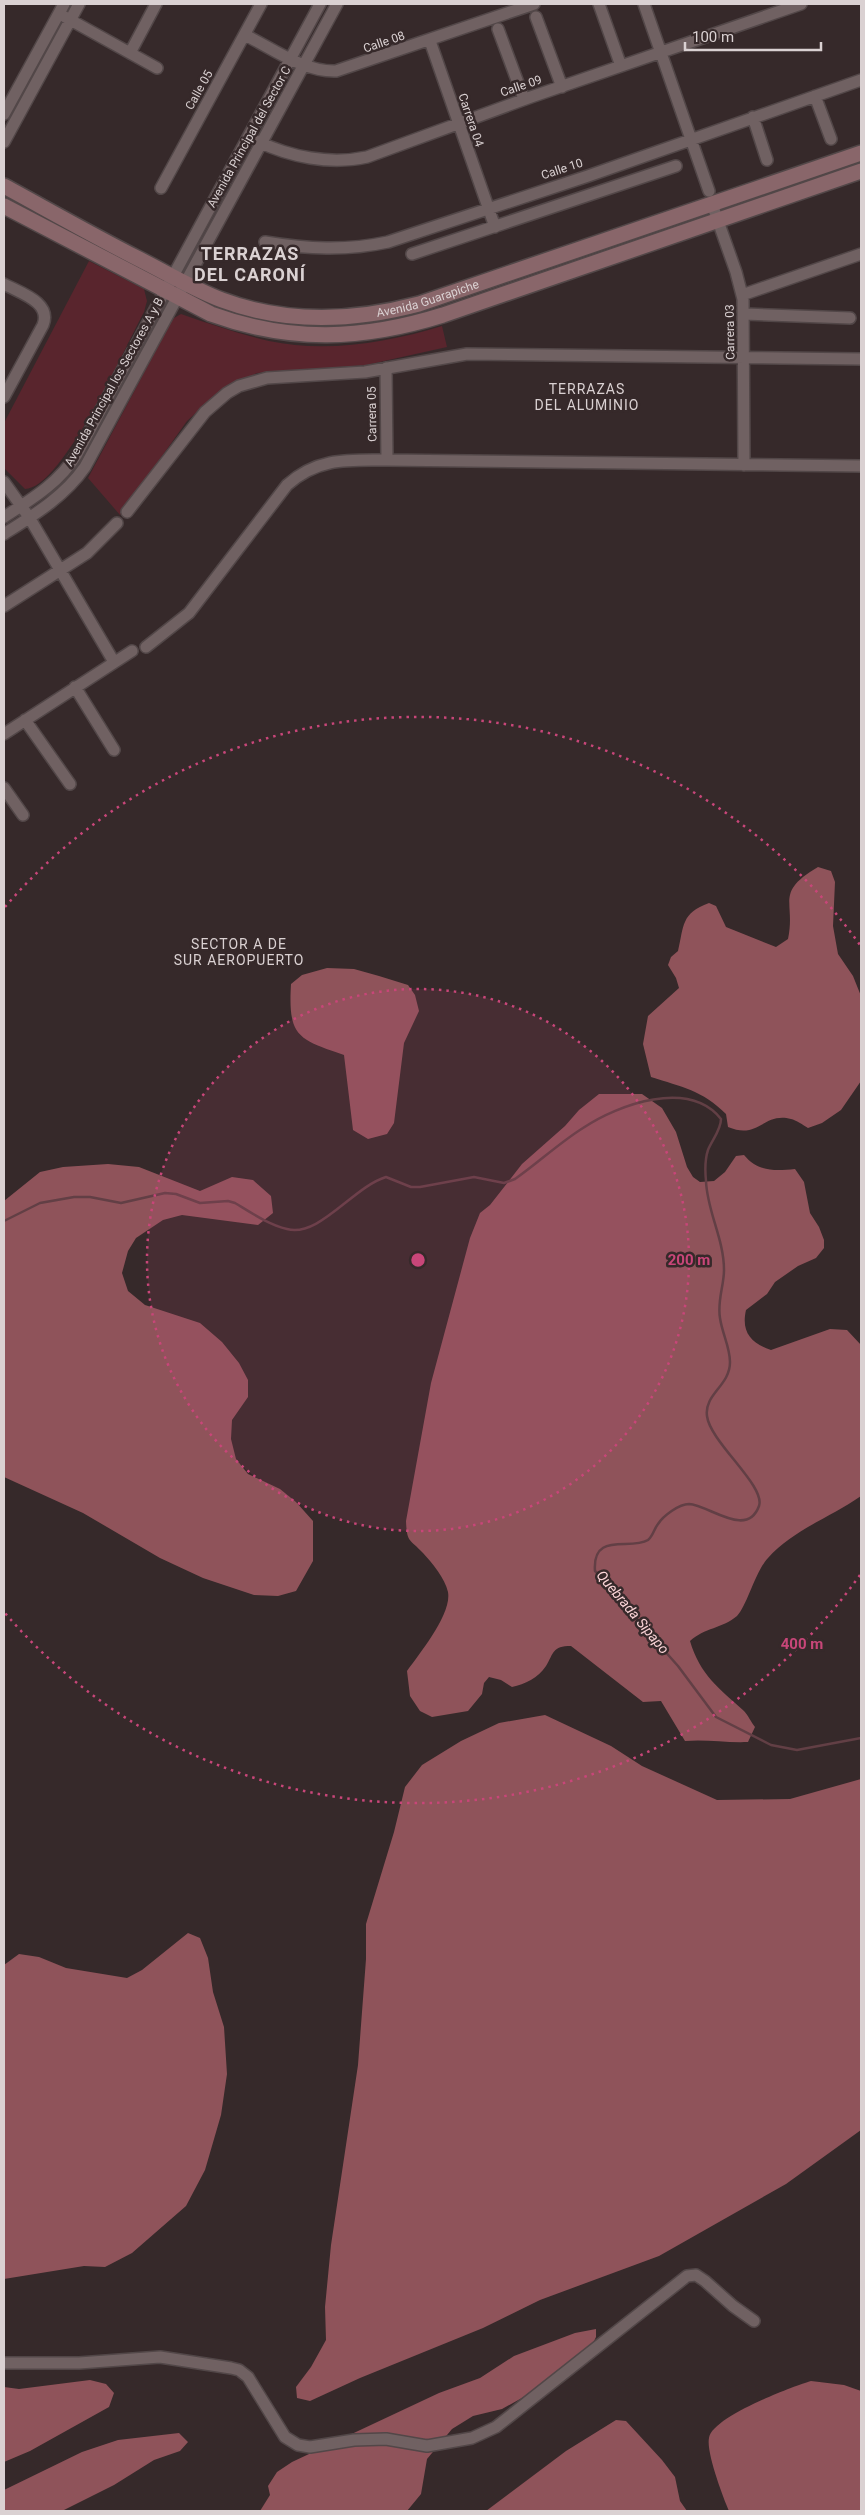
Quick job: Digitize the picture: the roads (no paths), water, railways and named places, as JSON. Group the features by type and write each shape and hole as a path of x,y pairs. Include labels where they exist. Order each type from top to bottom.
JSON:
{"street":[{"path":"4,142 79,4"},
{"path":"130,54 156,4"},
{"name":"Calle 05","path":"161,188 262,4"},
{"name":"Avenida Principal del Sector C","path":"179,279 248,137 320,4"},
{"name":"Avenida Principal del Sector C","path":"179,279 262,143 337,4"},
{"name":"Calle 08","path":"245,35 304,65 317,69 336,71 534,4"},
{"path":"599,4 621,66"},
{"name":"Carrera 03","path":"644,4 691,138 742,295 745,314 744,465"},
{"name":"Calle 09","path":"248,137 303,157 348,161 381,152 524,99 801,4"},
{"path":"4,114 61,9 70,20 156,68"},
{"path":"536,17 562,86"},
{"path":"498,29 524,99"},
{"name":"Carrera 04","path":"430,40 495,227"},
{"name":"Calle 10","path":"265,242 313,248 368,246 388,242 588,176 753,116 861,80"},
{"path":"815,96 831,139"},
{"path":"753,116 767,160"},
{"name":"Avenida Guarapiche","path":"4,186 224,301 274,313 332,318 370,315 450,295 711,198 861,153"},
{"path":"412,254 676,166"},
{"name":"Avenida Guarapiche","path":"4,206 170,294 227,320 291,334 337,336 380,332 418,323 479,304 861,171"},
{"path":"588,176 594,194"},
{"path":"742,295 861,254"},
{"path":"170,294 179,279"},
{"path":"4,284 36,301 45,315 43,325 4,397"},
{"name":"Avenida Principal los Sectores A y B","path":"4,517 56,481 73,460 170,294"},
{"name":"Avenida Principal los Sectores A y B","path":"4,534 61,494 85,467 170,294"},
{"path":"745,314 850,318"},
{"path":"126,512 197,421 227,393 239,386 267,378 288,375 349,374 435,358 473,354 861,358"},
{"name":"Carrera 05","path":"386,368 387,460"},
{"path":"146,647 189,613 278,495 304,471 326,463 387,460 861,466"},
{"path":"4,482 29,517 114,662"},
{"path":"4,606 87,553 117,523"},
{"path":"4,734 132,651"},
{"path":"75,687 114,750"},
{"path":"25,720 70,784"},
{"path":"4,788 23,815"},
{"path":"4,2363 79,2363 160,2357 231,2368 239,2370 248,2377 286,2437 298,2446 310,2447 354,2440 386,2439 427,2446 472,2438 496,2427 687,2276 700,2277 754,2321"}],"waterway":[{"name":"Quebrada Sipapo","path":"4,1221 40,1203 74,1197 90,1197 121,1203 165,1193 176,1194 200,1203 228,1201 235,1203 273,1225 299,1230 324,1219 374,1182 386,1177 411,1187 474,1177 504,1183 515,1179 583,1128 615,1111 634,1104 673,1098 691,1100 707,1107 721,1119 718,1131 708,1150 705,1173 709,1203 719,1236 723,1259 724,1276 719,1312 730,1362 726,1377 709,1402 707,1416 710,1427 717,1438 754,1487 759,1497 759,1506 753,1515 746,1520 727,1518 689,1504 681,1506 664,1518 648,1540 640,1543 614,1545 599,1551 595,1571 617,1592 639,1622 678,1666 716,1717 771,1745 797,1750 861,1738"}],"district":[{"name":"TERRAZAS DEL CARONÍ","path":"250,264"},
{"name":"TERRAZAS DEL ALUMINIO","path":"587,398"},
{"name":"SECTOR A DE SUR AEROPUERTO","path":"239,952"}]}
